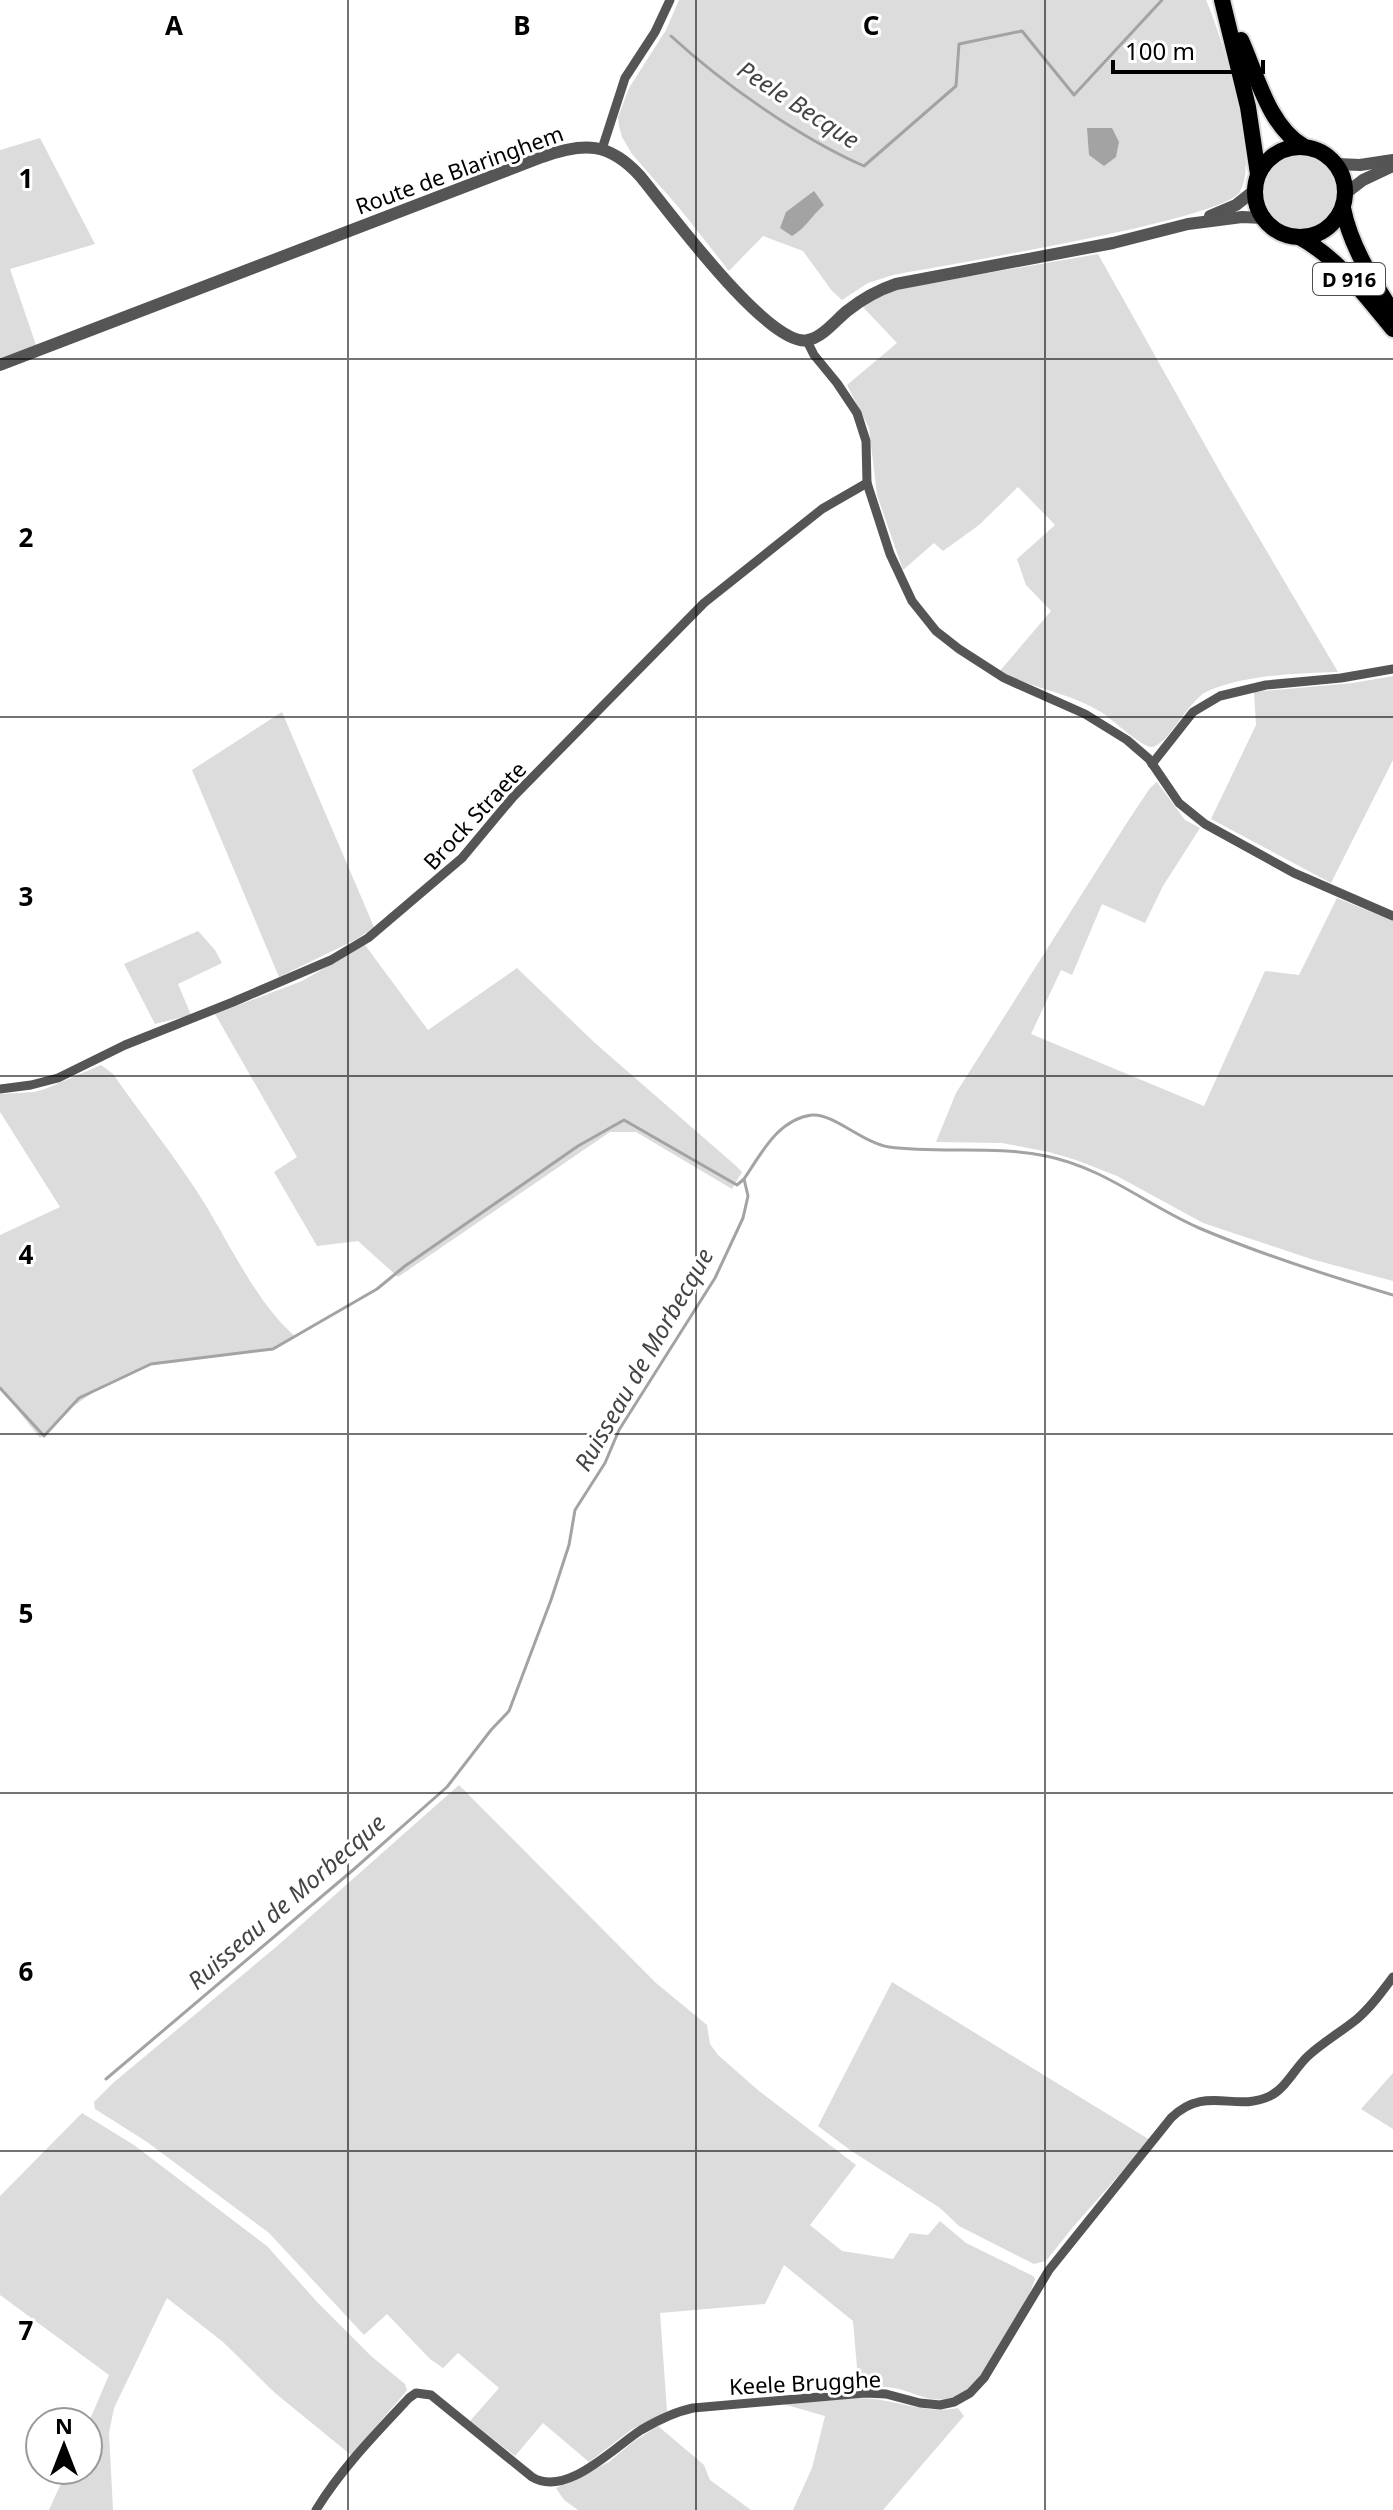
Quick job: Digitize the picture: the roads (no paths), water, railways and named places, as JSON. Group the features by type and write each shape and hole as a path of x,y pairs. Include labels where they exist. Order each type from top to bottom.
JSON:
{"main road":[{"path":"1224,5 1278,120 1292,139 1322,152 1337,164 1343,176 1344,201 1335,221 1311,236 1299,237 1279,232 1264,218 1256,203 1253,128 1224,5"},
{"path":"1256,183 1263,165 1274,155 1288,148 1303,146"},
{"name":"D 916","path":"1344,201 1346,222 1393,313"},
{"name":"D 916","path":"1299,237 1318,249 1350,280 1393,329"}],"street":[{"path":"666,2 655,32 625,78 602,149 618,156 634,169 738,294 760,317 791,339 807,341 816,337 858,302 896,284 1113,243 1188,224 1230,208 1256,183"},
{"name":"Route de Blaringhem","path":"0,365 542,157 576,148 602,149"},
{"path":"1337,164 1360,165 1393,160"},
{"path":"1344,201 1363,180 1393,166"},
{"path":"1188,224 1242,217 1264,218"},
{"path":"807,341 814,355 849,398 860,420 866,441 867,483 886,543 902,584 917,610 936,631 1014,684 1078,710 1109,727 1140,750 1179,803 1205,824 1294,873 1393,916"},
{"name":"Brock Straete","path":"0,1089 58,1078 118,1048 331,960 368,938 462,858 513,797 695,611 810,518 836,499 867,483"},
{"path":"1152,764 1193,712 1220,696 1266,685 1341,678 1393,669"},
{"name":"Keele Brugghe","path":"316,2510 347,2468 416,2393 431,2395 532,2477 550,2483 559,2482 590,2467 642,2430 685,2410 865,2393 886,2394 933,2405 947,2404 965,2397 984,2378 1053,2264 1175,2114 1192,2103 1248,2101 1269,2096 1307,2057 1364,2012 1393,1977"}],"waterway":[{"name":"Peele Becque","path":"671,36 763,108 864,166 956,86 959,44 1022,31 1074,95 1162,0"},
{"name":"Ruisseau de Morbecque","path":"106,2079 447,1787 509,1711 551,1600 569,1545 575,1510 605,1463 619,1430 715,1278 743,1218 748,1196 744,1179 772,1139 789,1123 812,1115 820,1116 889,1147 1007,1151 1046,1156 1087,1169 1222,1238 1393,1295"},
{"path":"0,1388 44,1436 79,1398 151,1364 273,1349 377,1289 405,1266 578,1146 624,1120 737,1185 744,1179"}]}
